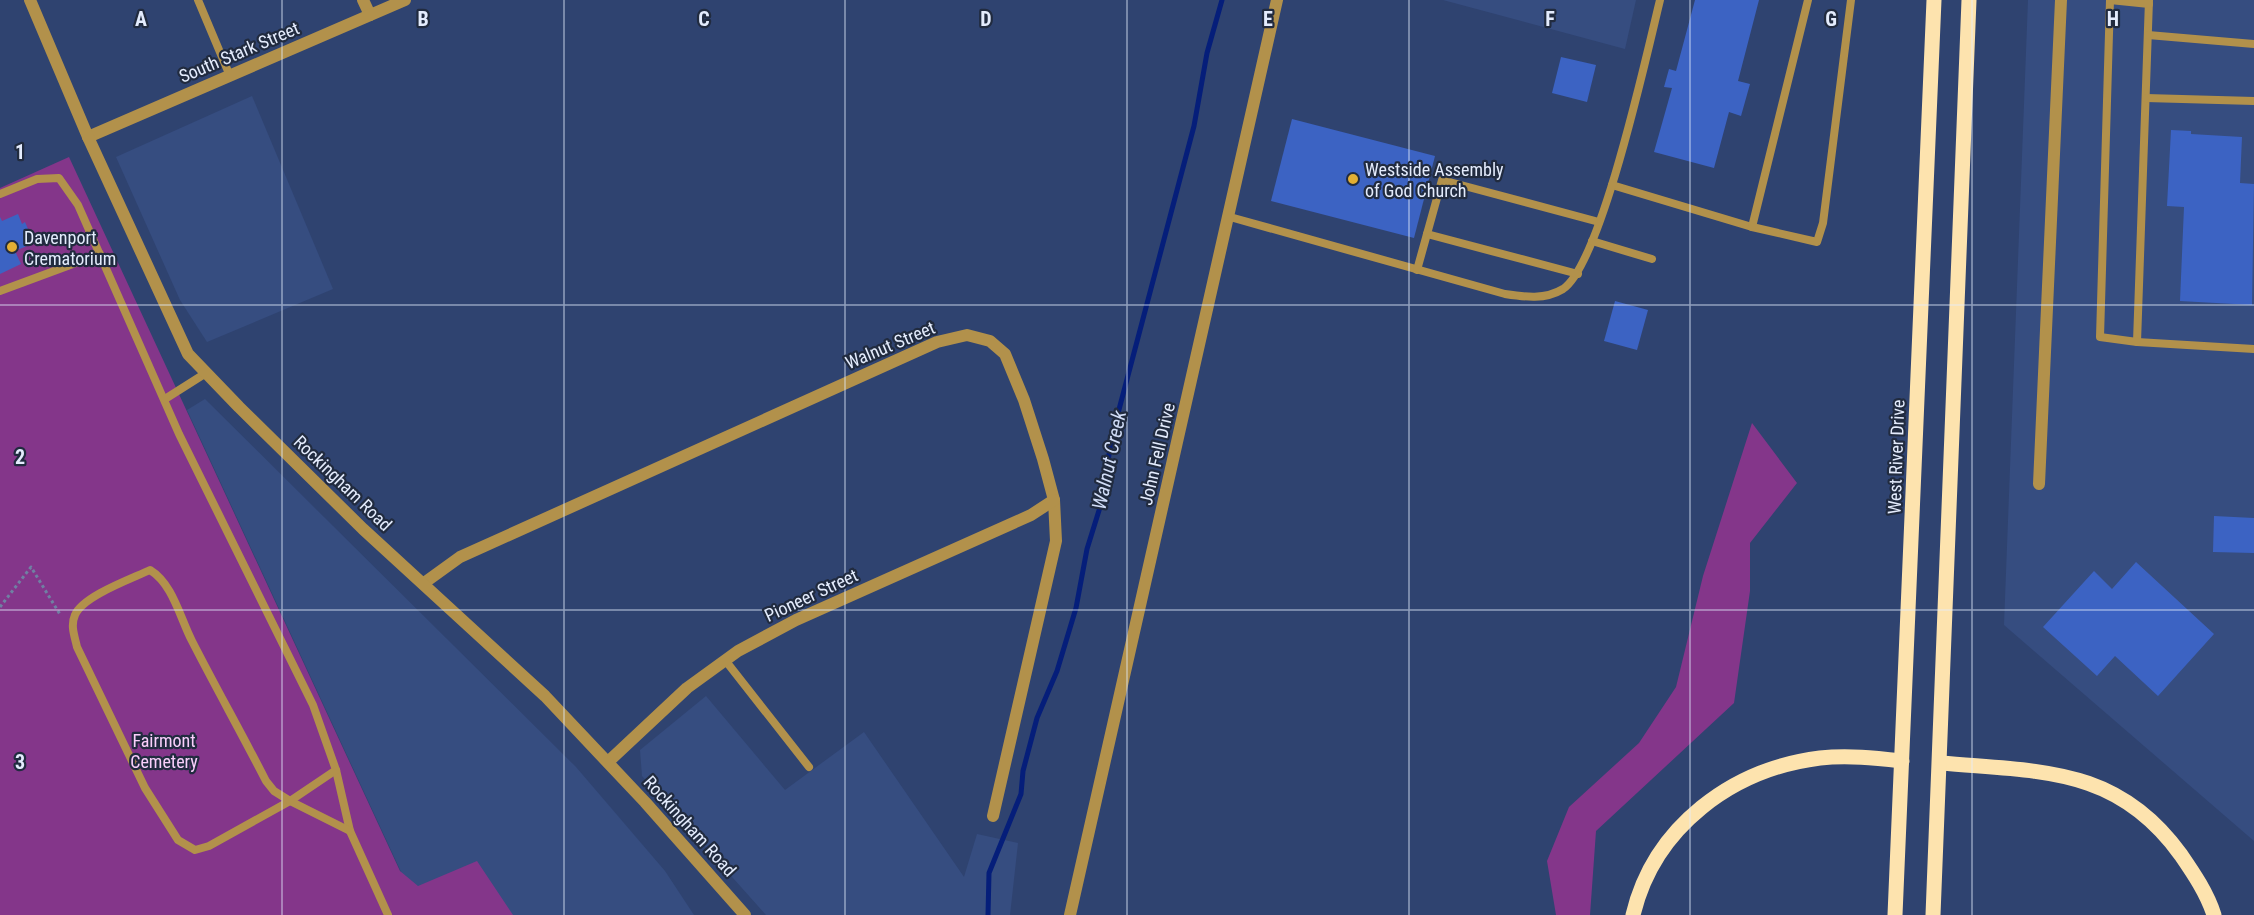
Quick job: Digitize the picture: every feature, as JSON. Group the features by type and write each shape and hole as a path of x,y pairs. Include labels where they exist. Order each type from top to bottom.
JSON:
{"main road":[{"name":"West River Drive","path":"1895,915 1934,0"},
{"path":"1933,915 1941,763 1969,0"},
{"path":"1633,915 1638,894 1656,857 1681,824 1712,798 1749,779 1798,762 1821,758 1862,757 1902,761"},
{"path":"1941,763 2071,777 2108,790 2140,810 2169,840 2197,878 2214,915"}],"street":[{"name":"Rockingham Road","path":"30,0 88,137 188,354 363,529 545,696 608,762 745,915"},
{"path":"363,0 370,15"},
{"name":"South Stark Street","path":"88,137 405,0"},
{"name":"John Fell Drive","path":"1070,915 1230,218 1277,0"},
{"path":"2039,484 2061,0"},
{"name":"Walnut Street","path":"423,583 460,556 937,342 967,336 990,341 1005,354 1024,400 1054,500 1056,541 993,816"},
{"name":"Pioneer Street","path":"608,762 687,688 738,651 796,620 1031,515 1054,500"}],"lane":[{"path":"198,0 230,76"},
{"path":"1230,218 1528,298 1550,295 1564,288 1578,274 1612,185 1660,0"},
{"path":"1752,227 1808,0"},
{"path":"1612,185 1752,227 1817,242 1823,224 1851,0"},
{"path":"2138,342 2149,2 2110,0 2100,337 2138,342 2254,349"},
{"path":"2148,35 2254,44"},
{"path":"2146,98 2254,101"},
{"path":"0,194 36,179 59,178 78,205 165,399 178,434 313,705 336,770 350,831 388,915"},
{"path":"1417,270 1442,180 1599,222"},
{"path":"1427,234 1578,274"},
{"path":"1592,241 1652,259"},
{"path":"0,291 100,254"},
{"path":"165,399 206,373"},
{"path":"336,770 290,801 209,846 195,850 178,840 145,788 77,647 73,628 75,616 82,604 150,570 157,574 170,593 266,781 274,791 290,801 350,831"},
{"path":"725,660 809,767"}],"path":[{"path":"0,607 31,567 59,615 73,628"}],"shaded area":[{"path":"1443,0 1636,0 1625,49"},
{"path":"2028,0 2254,0 2254,841 2004,625"},
{"path":"252,96 333,289 207,342 180,300 116,157"},
{"path":"205,399 576,767 665,871 694,915 421,915 187,410"},
{"path":"706,696 785,790 864,732 964,877 977,834 1018,843 1010,915 766,915 642,776 640,750"}],"green space":[{"name":"Fairmont Cemetery","path":"69,157 400,871 418,886 477,861 513,915 0,915 0,188"},
{"path":"1752,423 1797,483 1750,543 1750,591 1734,703 1596,831 1590,915 1556,915 1547,861 1569,807 1639,743 1676,687 1703,576"}],"building":[{"path":"1695,0 1759,0 1738,81 1750,84 1741,116 1729,112 1714,168 1654,152 1672,88 1664,87 1669,69 1676,71"},
{"path":"1561,57 1596,65 1587,102 1552,93"},
{"name":"Westside Assembly of God Church","path":"1292,119 1435,156 1414,238 1271,201"},
{"path":"2171,130 2191,131 2191,134 2242,137 2240,183 2254,184 2252,305 2180,301 2184,207 2167,206"},
{"name":"Davenport Crematorium","path":"18,214 22,224 25,222 34,243 15,251 21,264 0,274 0,217 2,221"},
{"path":"1615,301 1648,310 1637,350 1604,341"},
{"path":"2214,516 2254,518 2254,553 2213,552"},
{"path":"2136,562 2214,634 2158,696 2115,656 2097,676 2043,627 2094,571 2112,589"}],"waterway":[{"name":"Walnut Creek","path":"988,915 989,873 1021,794 1023,771 1037,718 1057,671 1076,608 1087,549 1101,504 1112,436 1194,126 1207,53 1222,0"}],"place":[{"name":"Westside Assembly of God Church","path":"1353,179"},
{"name":"Davenport Crematorium","path":"12,247"}]}
